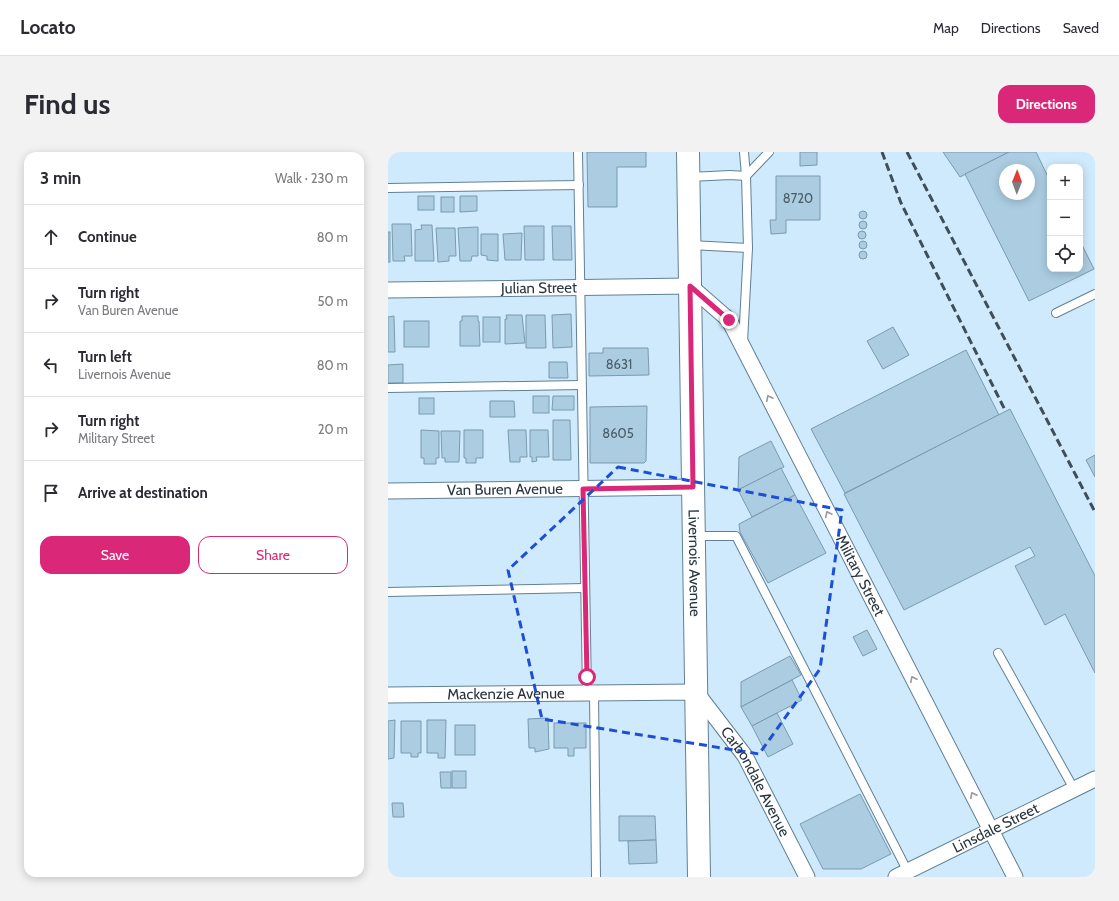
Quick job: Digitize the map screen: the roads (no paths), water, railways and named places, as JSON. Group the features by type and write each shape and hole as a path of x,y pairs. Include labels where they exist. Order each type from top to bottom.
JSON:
{"main road":[{"name":"Livernois Avenue","path":"688,152 699,877"}],"street":[{"name":"Julian Street","path":"388,290 690,286"},
{"name":"Military Street","path":"690,286 729,320 1015,877"},
{"name":"Van Buren Avenue","path":"388,491 693,487"},
{"name":"Mackenzie Avenue","path":"388,695 696,692"},
{"name":"Carbondale Avenue","path":"696,692 744,756 807,877"},
{"name":"Linsdale Street","path":"905,875 991,829 1095,779"}],"lane":[{"path":"578,152 585,588 596,877"},
{"path":"743,347 748,248 744,152"},
{"path":"689,177 730,175 746,176 769,152"},
{"path":"388,188 579,185"},
{"path":"690,245 748,248"},
{"path":"1056,313 1095,294"},
{"path":"388,388 581,385"},
{"path":"694,536 736,536 905,875"},
{"path":"388,592 585,588"},
{"path":"998,653 1074,789"}],"railway":[{"path":"882,152 901,203 1005,410"},
{"path":"907,152 1095,512"}]}
